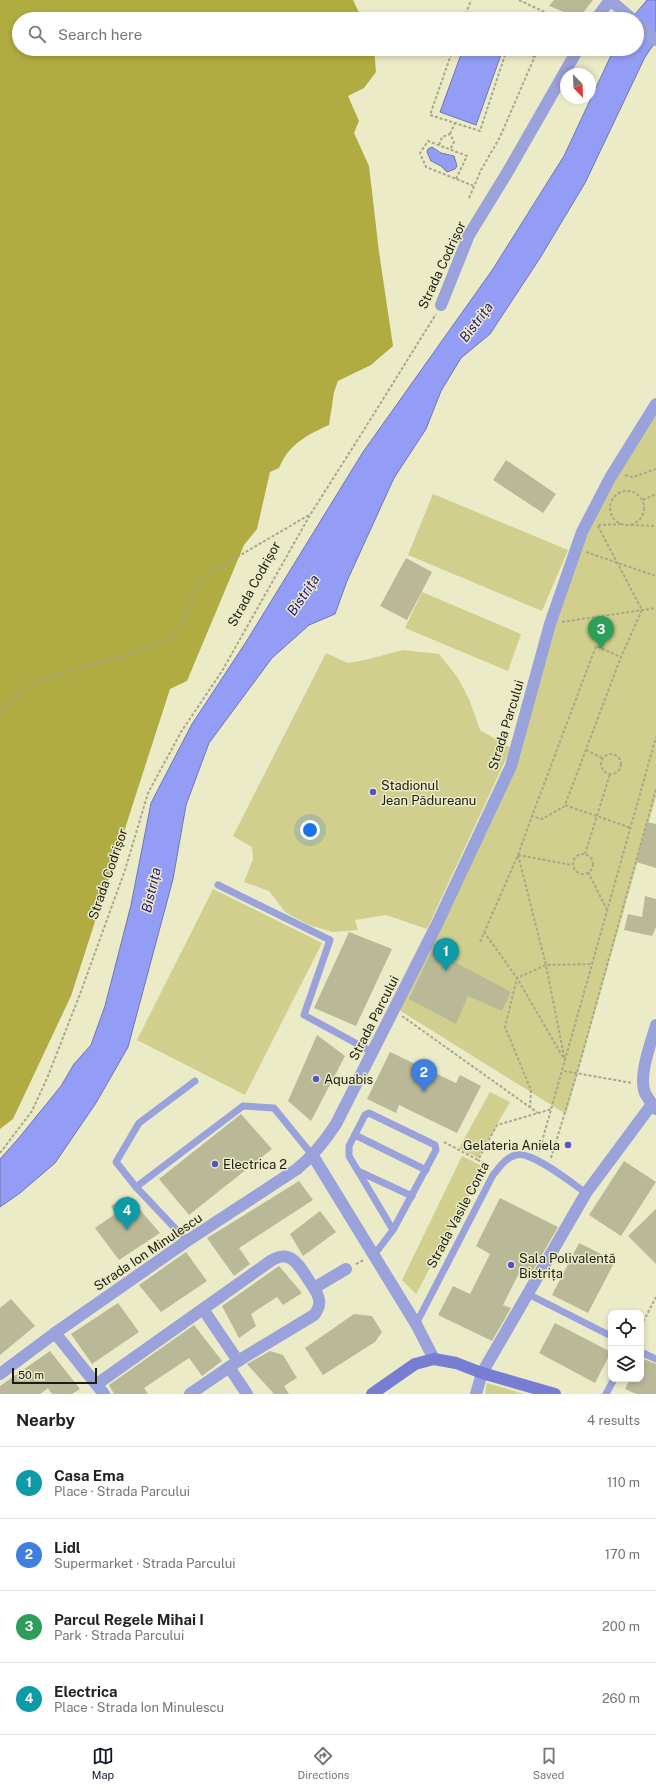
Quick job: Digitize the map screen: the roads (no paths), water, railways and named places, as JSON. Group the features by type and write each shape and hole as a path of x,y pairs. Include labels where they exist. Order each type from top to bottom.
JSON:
{"street":[{"path":"601,12 610,0 624,12"},
{"path":"644,30 656,40"},
{"name":"Strada Codrișor","path":"441,305 469,235 508,173 574,56"},
{"name":"Strada Parcului","path":"313,1156 336,1124 438,922 510,766 550,624 574,551 616,469 656,404"},
{"path":"476,1394 482,1373 586,1193 654,1107 645,1093 643,1085 644,1069 656,1025"},
{"path":"313,1156 416,1324 434,1359"},
{"name":"Strada Ion Minulescu","path":"0,1374 55,1333 186,1241 292,1174 313,1156"},
{"path":"97,1384 272,1260 282,1256 288,1257 295,1261 314,1288 319,1298 320,1303 314,1315 234,1364 190,1394"},
{"path":"314,1288 346,1269"},
{"path":"203,1309 234,1364 248,1394"},
{"path":"55,1333 104,1394"},
{"path":"372,1394 415,1364 434,1359 456,1363 482,1373 555,1394"}],"lane":[{"path":"218,885 330,940 304,1015 372,1052"},
{"path":"186,1241 136,1187 116,1162 139,1123 195,1081"},
{"path":"136,1187 243,1106 274,1108 313,1156"},
{"path":"374,1254 393,1230 435,1155 436,1150 435,1145 372,1113 365,1115 348,1151 349,1156 393,1230"},
{"path":"355,1135 426,1170"},
{"name":"Strada Vasile Conta","path":"416,1324 497,1170 504,1161 517,1154 530,1157 548,1167 586,1193"},
{"path":"358,1170 412,1196"},
{"path":"528,1294 608,1334"},
{"path":"644,1353 656,1359"},
{"path":"606,1394 612,1382"}],"water":[{"name":"Bistrița","path":"647,0 656,0 656,41 645,57 585,183 540,258 490,334 461,358 441,391 426,429 394,478 347,581 335,614 309,625 272,658 209,743 186,805 173,879 128,1047 96,1103 55,1163 20,1193 0,1207 0,1159 61,1086 74,1064 91,1045 105,1006 131,905 151,803 192,724 246,642 363,452 493,269 564,156 588,104 596,104 596,88 611,56 644,56 644,12 637,12"},
{"path":"460,56 501,56 476,125 440,112"},
{"path":"432,147 441,153 454,156 457,166 455,169 447,172 441,166 431,161 427,152 428,149"}],"place":[{"name":"Parcul Regele Mihai I","path":"601,649"},
{"name":"Stadionul Jean Pădureanu","path":"373,792"},
{"name":"Casa Ema","path":"446,971"},
{"name":"Aquabis","path":"316,1079"},
{"name":"Lidl","path":"424,1092"},
{"name":"Gelateria Aniela","path":"568,1145"},
{"name":"Electrica 2","path":"215,1164"},
{"name":"Electrica","path":"127,1230"},
{"name":"Sala Polivalentă Bistrița","path":"511,1265"}]}
